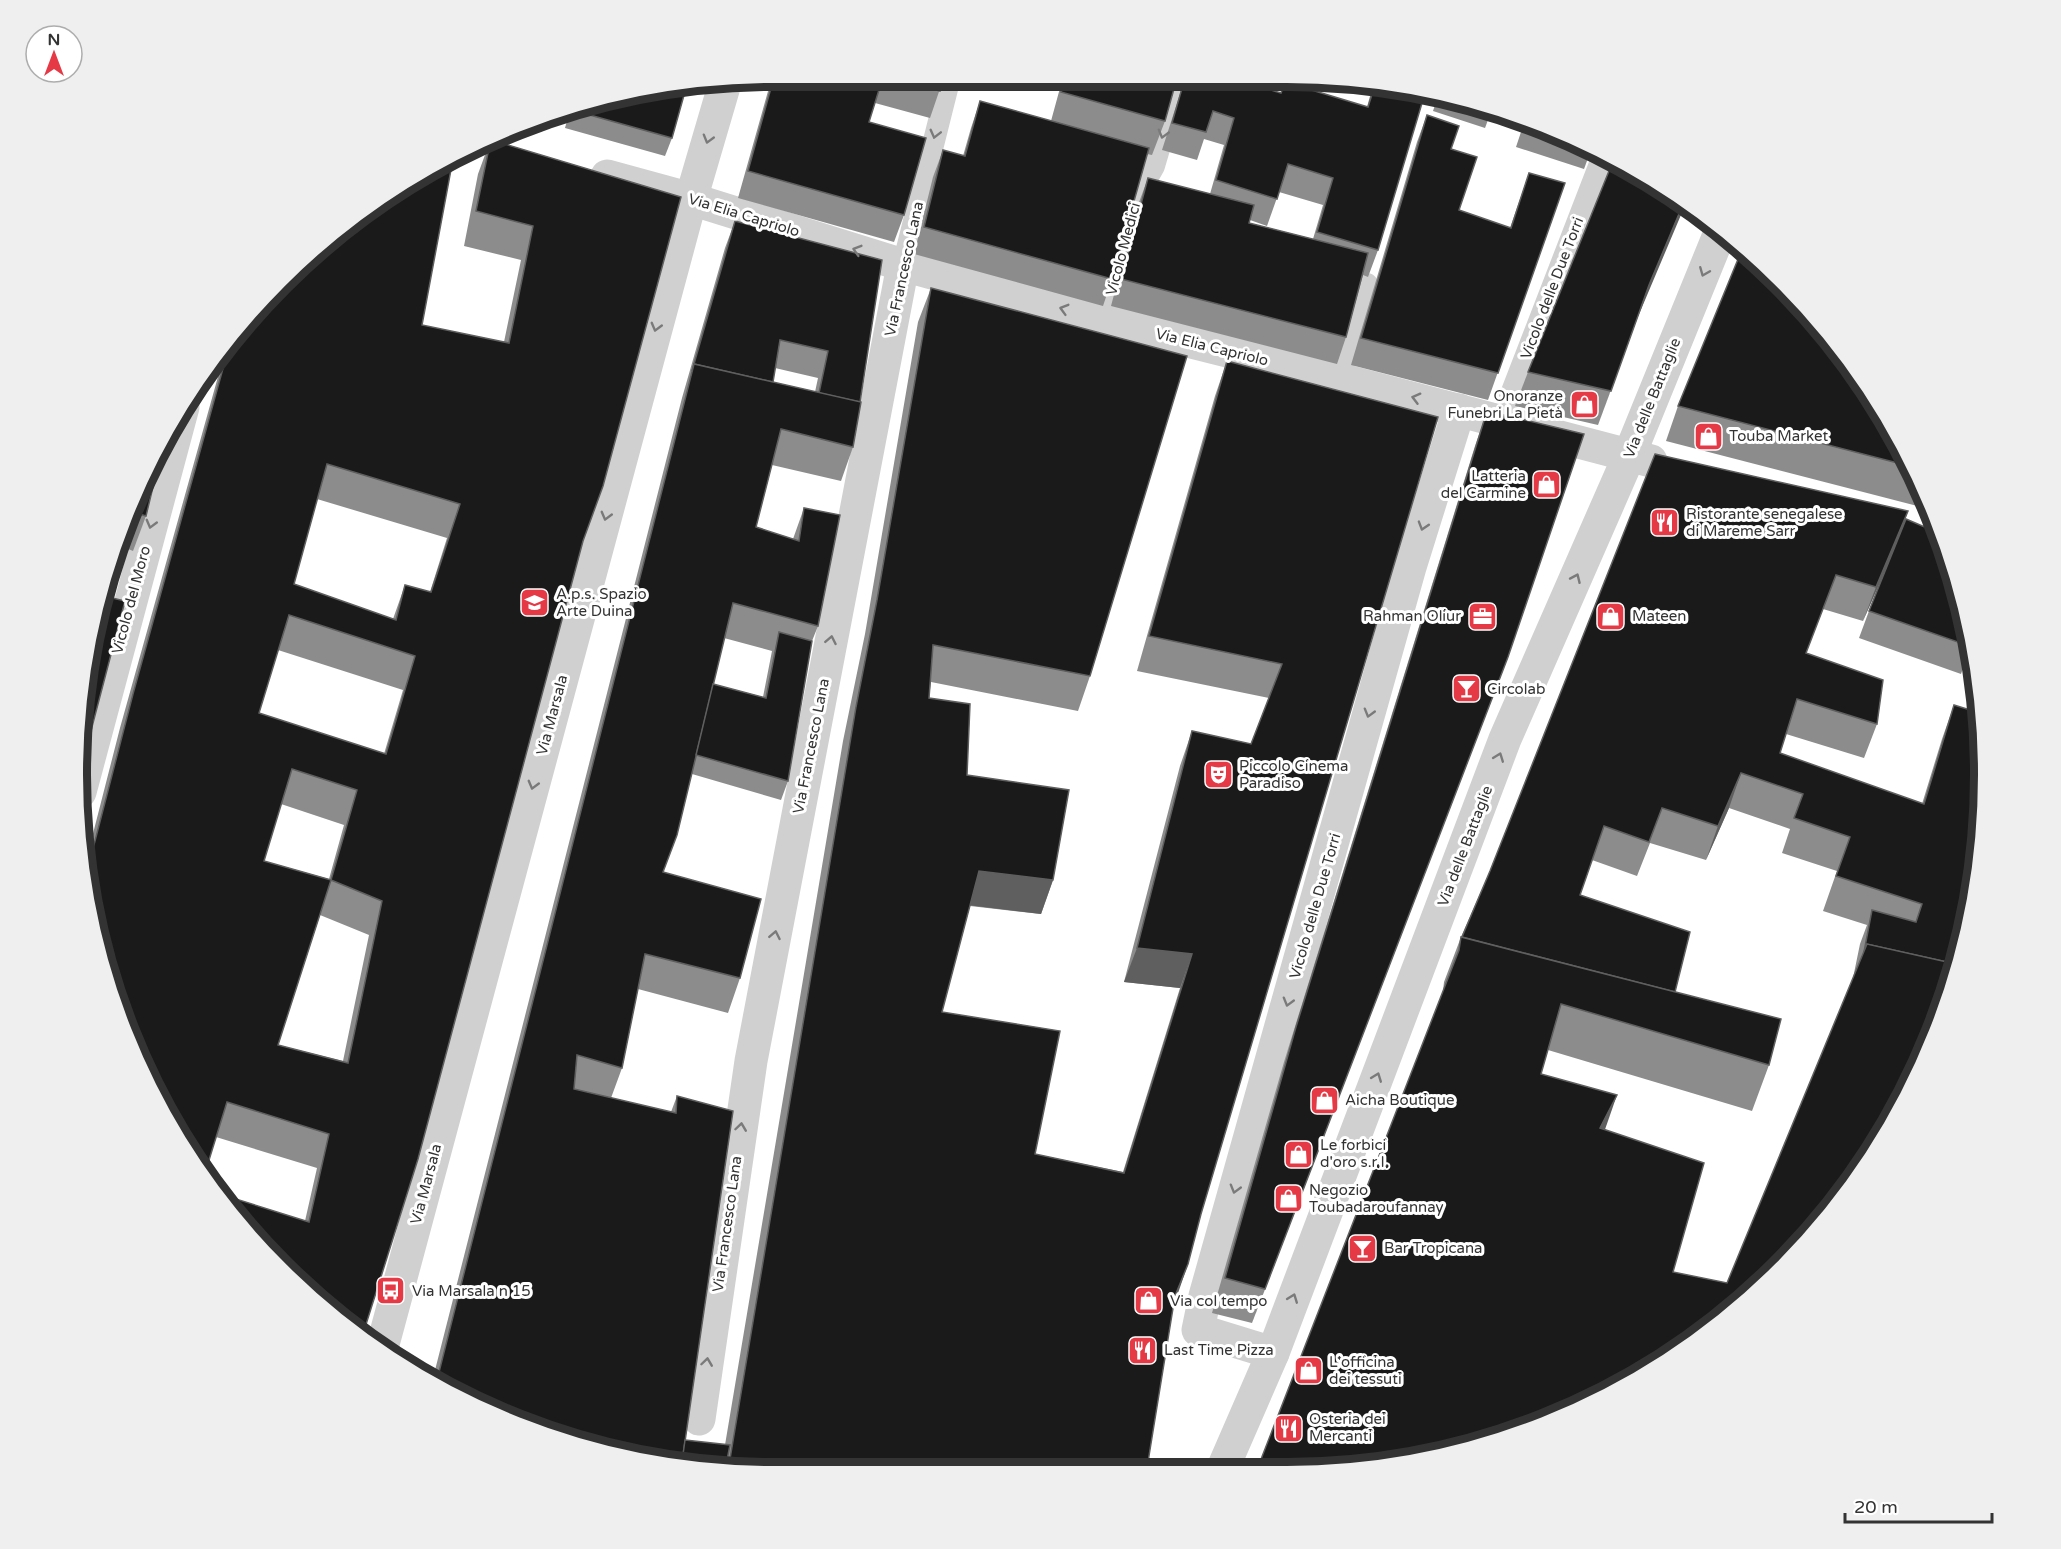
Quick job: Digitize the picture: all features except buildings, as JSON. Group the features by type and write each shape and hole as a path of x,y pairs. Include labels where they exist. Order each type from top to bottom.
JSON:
{"street":[{"name":"Via Marsala","path":"384,1340 691,199 723,89"},
{"name":"Via Elia Capriolo","path":"578,169 691,199 903,264 1104,320 1340,378 1675,468"},
{"name":"Via delle Battaglie","path":"1226,1462 1273,1353 1506,739 1629,456 1717,239"},
{"name":"Via Francesco Lana","path":"699,1419 751,1061 903,264"},
{"name":"Vicolo delle Due Torri","path":"1273,1353 1198,1330 1205,1296 1407,579 1459,410"},
{"name":"Vicolo del Moro","path":"87,765 174,440"}],"lane":[{"name":"Via Francesco Lana","path":"903,264 947,87"},
{"name":"Vicolo Medici","path":"1104,320 1136,198 1154,166 1177,87"},
{"name":"Vicolo delle Due Torri","path":"1502,420 1600,163"},
{"path":"1340,378 1367,284"}],"place":[{"name":"Onoranze Funebri La Pietà","path":"1584,405"},
{"name":"Touba Market","path":"1708,436"},
{"name":"Latteria del Carmine","path":"1547,485"},
{"name":"Ristorante senegalese di Mareme Sarr","path":"1665,523"},
{"name":"A.p.s. Spazio Arte Duina","path":"535,603"},
{"name":"Rahman Oliur","path":"1482,616"},
{"name":"Mateen","path":"1611,616"},
{"name":"Circolab","path":"1466,689"},
{"name":"Piccolo Cinema Paradiso","path":"1218,775"},
{"name":"Aicha Boutique","path":"1324,1100"},
{"name":"Le forbici d'oro s.r.l.","path":"1299,1154"},
{"name":"Negozio Toubadaroufannay","path":"1288,1199"},
{"name":"Bar Tropicana","path":"1363,1248"},
{"name":"Via Marsala n 15","path":"391,1291"},
{"name":"Via col tempo","path":"1149,1301"},
{"name":"Last Time Pizza","path":"1143,1350"},
{"name":"L'officina dei tessuti","path":"1308,1371"},
{"name":"Osteria dei Mercanti","path":"1288,1428"}]}
